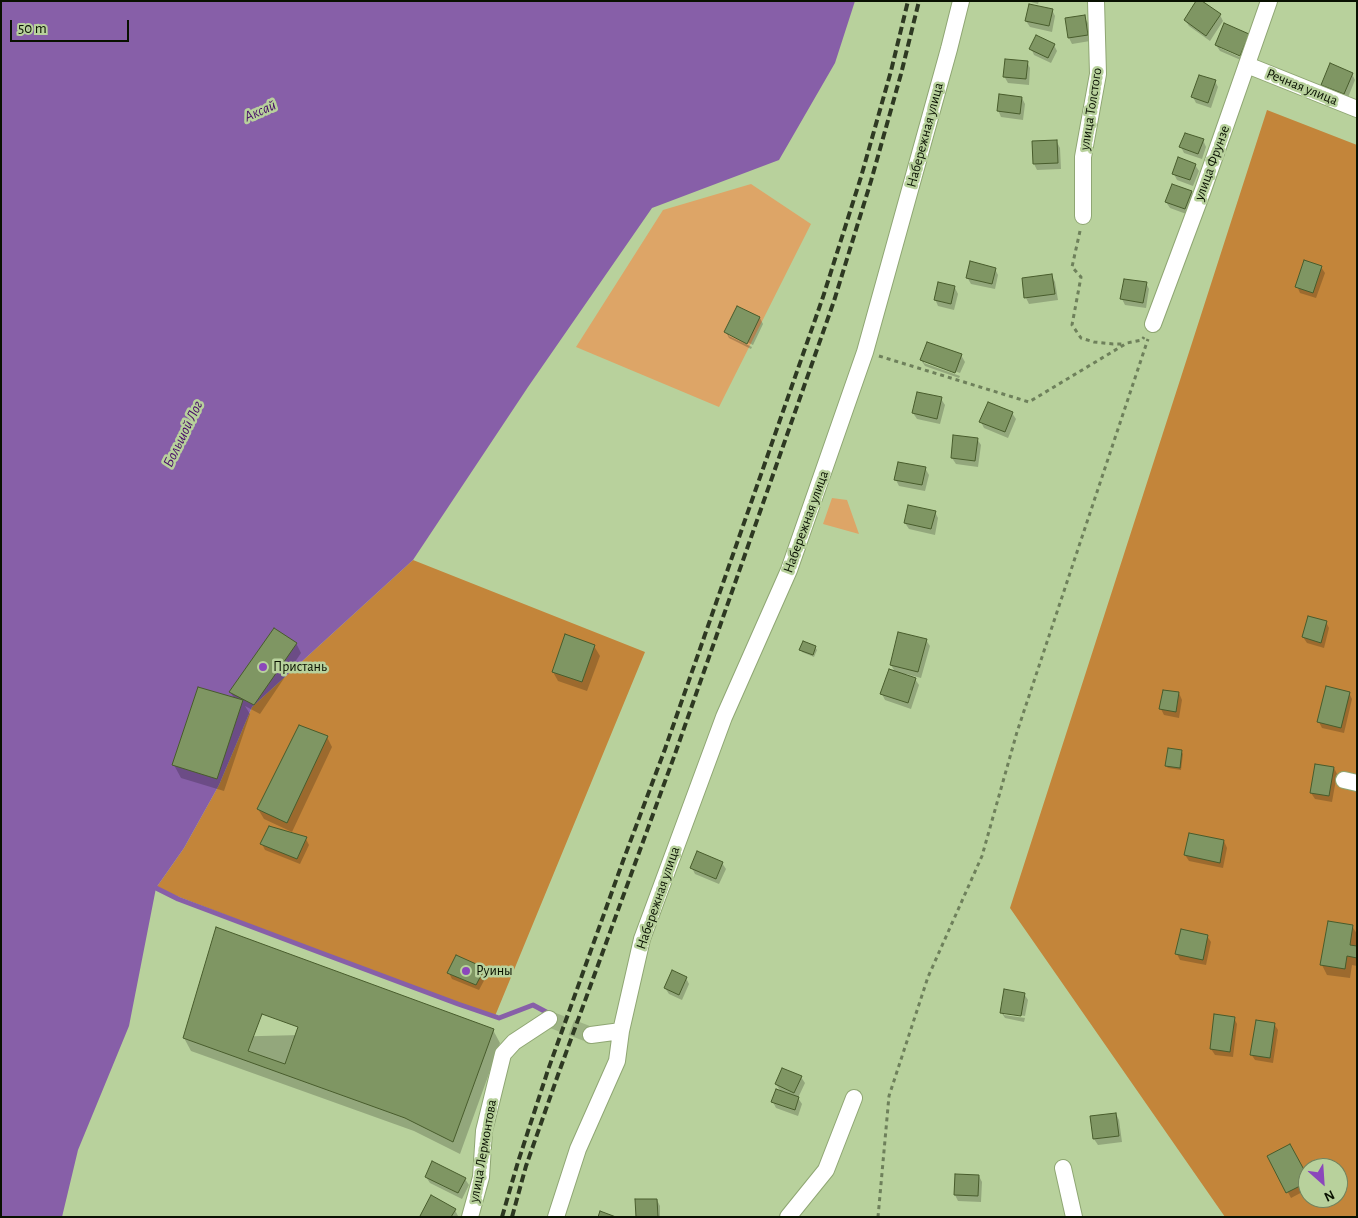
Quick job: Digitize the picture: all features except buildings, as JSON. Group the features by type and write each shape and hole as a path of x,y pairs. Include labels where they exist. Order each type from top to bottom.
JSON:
{"street":[{"name":"Набережная улица","path":"621,1031 642,939 724,717 789,570 865,352 961,1"},
{"name":"улица Толстого","path":"1083,216 1083,156 1098,74 1096,1"},
{"name":"улица Фрунзе","path":"1153,324 1203,190 1269,1"},
{"name":"Речная улица","path":"1247,65 1357,109"},
{"name":"улица Лермонтова","path":"470,1217 481,1177 484,1131 503,1054 514,1042 550,1019"},
{"path":"556,1217 578,1149 617,1060 621,1031 591,1035"},
{"path":"788,1217 826,1170 854,1098"},
{"path":"1063,1168 1074,1217"}],"path":[{"path":"1083,216 1072,267 1081,277 1072,325 1080,338 1094,342 1127,343 1142,340 1153,324"},
{"path":"878,1217 889,1096 928,977 982,856 1017,732 1153,324"},
{"path":"865,352 1030,402 1127,343"}],"shaded area":[{"path":"1267,110 1357,145 1357,1217 1225,1217 1010,908"},
{"path":"751,184 811,224 719,407 576,347 663,210"},
{"path":"832,498 847,500 859,534 823,524"},
{"path":"413,560 645,652 495,1016 156,888 184,848 219,785 252,707"}],"water":[{"path":"1,1 855,1 835,63 779,160 652,208 528,387 413,560 252,707 219,785 184,848 156,888 129,1026 78,1150 62,1217 1,1217"}],"waterway":[{"path":"156,888 178,899 499,1018 533,1005 550,1014"}],"tunnel":[{"path":"549,1019 591,1035"}],"railway":[{"path":"502,1217 548,1070 665,749 823,297 861,177 891,71 908,1"},
{"path":"512,1217 526,1166 559,1072 675,754 834,301 871,181 919,1"}],"place":[{"name":"Пристань","path":"263,667"},
{"name":"Руины","path":"466,971"}],"water label":[{"name":"Аксай","path":"260,111"},
{"name":"Большой Лог","path":"183,434"}]}
